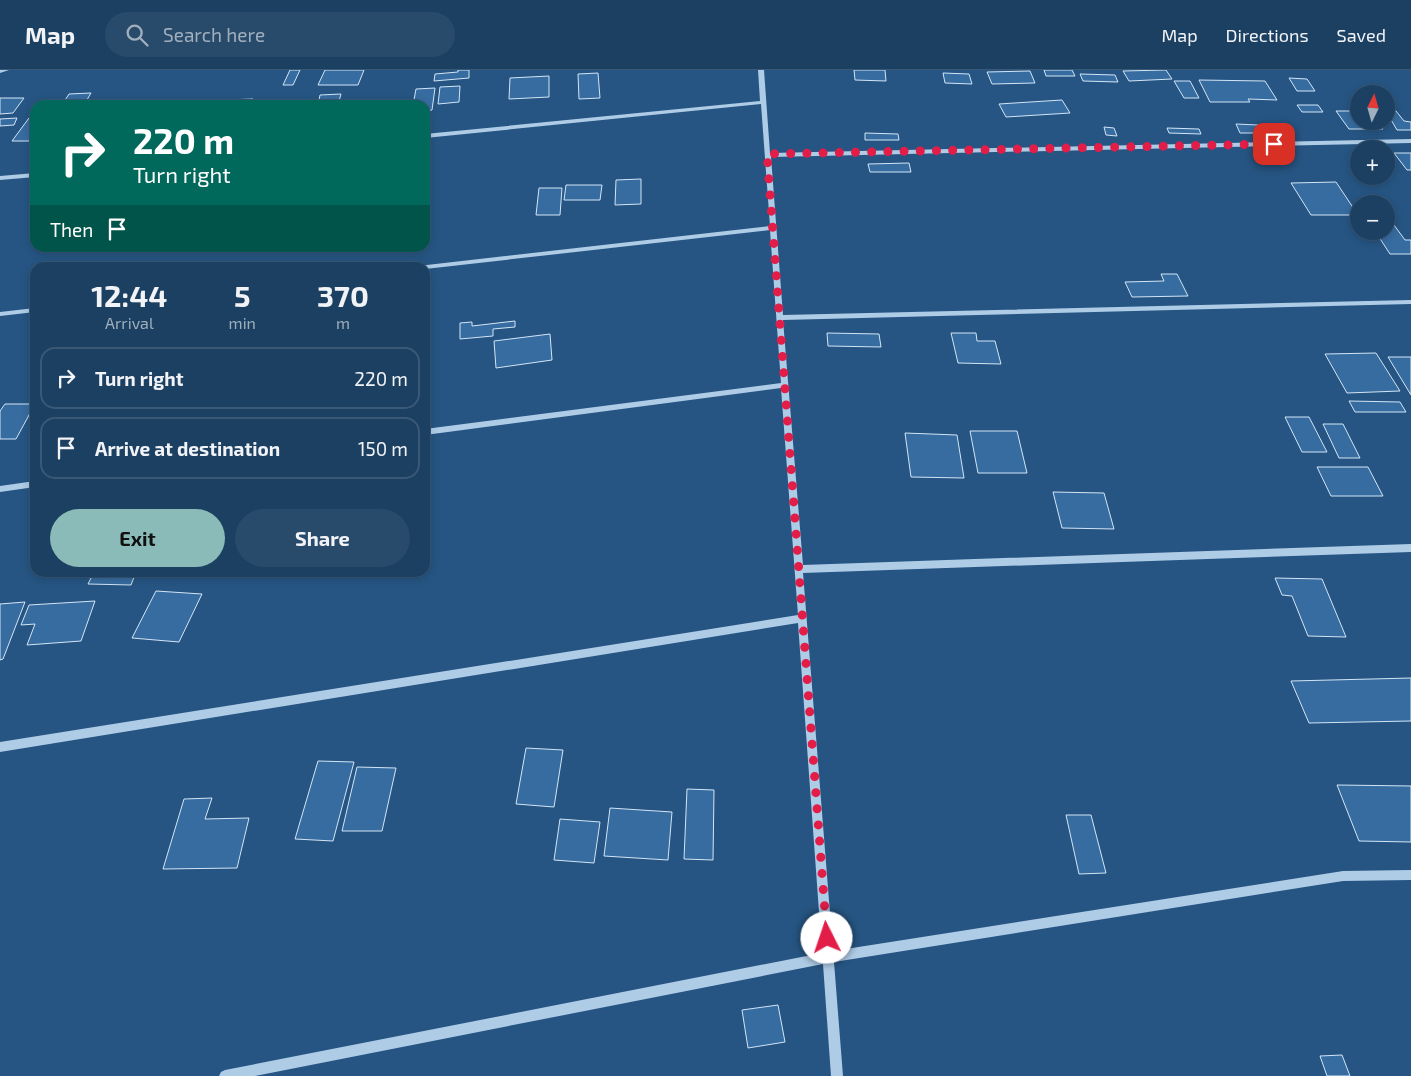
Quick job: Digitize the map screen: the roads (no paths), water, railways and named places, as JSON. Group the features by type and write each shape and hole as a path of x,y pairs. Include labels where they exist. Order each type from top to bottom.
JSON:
{"street":[{"path":"0,70 6,70"},
{"path":"760,70 838,1076"},
{"path":"430,135 763,102"},
{"path":"767,154 1411,141"},
{"path":"0,178 30,175"},
{"path":"430,267 772,228"},
{"path":"779,318 1411,302"},
{"path":"0,314 30,311"},
{"path":"430,431 784,385"},
{"path":"0,489 30,485"},
{"path":"799,569 1411,548"},
{"path":"0,747 802,618"},
{"path":"225,1076 828,957 1342,876 1411,875"}]}
